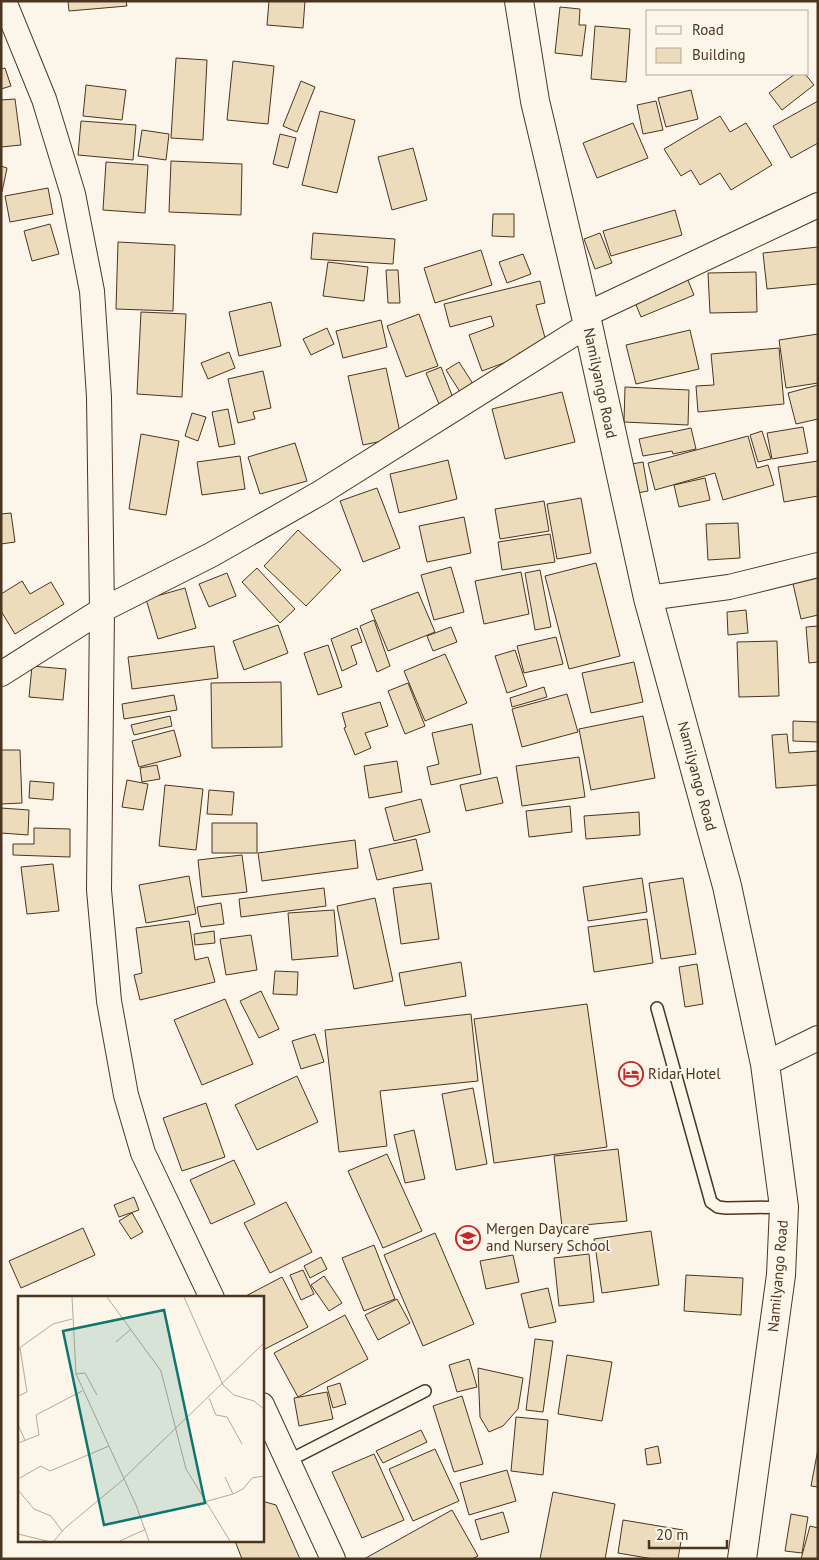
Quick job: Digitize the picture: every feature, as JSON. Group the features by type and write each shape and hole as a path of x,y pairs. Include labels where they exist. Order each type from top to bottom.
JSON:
{"main road":[{"name":"Namilyango Road","path":"519,1 535,101 587,320 648,598 727,886 765,1064 784,1207 781,1275 742,1559"}],"street":[{"path":"4,7 44,98 73,194 92,291 99,397 102,610 99,890 109,1001 126,1095 143,1153 211,1296"},
{"path":"1,674 102,610 211,555 320,493 587,320 818,205"},
{"path":"648,598 729,587 818,565"},
{"path":"765,1064 818,1038"},
{"path":"264,1409 333,1559"}],"lane":[{"path":"657,1008 711,1202 718,1207 726,1208 784,1207"},
{"path":"288,1461 425,1391"}],"building":[{"path":"68,1 126,1 127,6 69,11"},
{"path":"269,1 305,1 303,28 267,25"},
{"path":"560,7 580,9 579,25 586,25 582,56 555,53"},
{"path":"595,26 630,29 626,82 591,79"},
{"path":"176,58 207,60 203,140 171,138"},
{"path":"233,61 274,66 268,124 227,120"},
{"path":"5,68 11,86 1,89 1,69"},
{"path":"794,75 806,75 814,85 782,110 769,93"},
{"path":"301,81 315,87 297,132 283,126"},
{"path":"86,85 126,90 122,120 83,116"},
{"path":"691,90 698,119 666,127 658,98"},
{"path":"15,99 21,145 1,147 1,100"},
{"path":"656,101 663,130 643,134 637,105"},
{"path":"818,101 818,143 791,158 773,126"},
{"path":"320,111 355,120 337,193 302,185"},
{"path":"720,116 730,132 746,123 772,165 731,190 720,173 700,185 691,170 681,176 664,149"},
{"path":"81,121 136,125 133,160 78,155"},
{"path":"633,123 648,158 597,178 583,143"},
{"path":"142,130 169,134 166,160 138,156"},
{"path":"280,134 296,138 288,168 273,164"},
{"path":"413,148 427,200 392,210 378,157"},
{"path":"171,161 242,164 241,215 169,212"},
{"path":"106,162 148,165 145,213 103,210"},
{"path":"1,166 7,168 2,192 1,192"},
{"path":"48,188 53,214 10,222 5,196"},
{"path":"675,210 682,235 611,256 603,231"},
{"path":"493,214 514,214 514,237 492,236"},
{"path":"50,224 59,254 32,261 24,231"},
{"path":"313,233 395,239 393,264 311,259"},
{"path":"600,233 612,263 595,269 584,239"},
{"path":"118,242 175,245 173,311 116,309"},
{"path":"818,247 818,284 767,289 763,253"},
{"path":"481,250 492,285 435,303 424,268"},
{"path":"523,254 531,274 507,283 499,262"},
{"path":"328,262 368,267 364,301 323,296"},
{"path":"386,270 398,270 400,303 388,303"},
{"path":"756,272 757,312 710,313 708,273"},
{"path":"687,278 694,295 641,317 634,300"},
{"path":"540,281 545,303 536,305 547,345 519,353 520,357 482,371 469,335 494,326 491,316 450,327 444,304"},
{"path":"271,302 281,346 239,356 229,312"},
{"path":"141,312 186,314 182,397 137,394"},
{"path":"419,314 438,366 406,377 387,326"},
{"path":"381,320 387,347 343,358 336,331"},
{"path":"327,328 334,344 311,355 303,339"},
{"path":"690,330 699,369 636,384 626,345"},
{"path":"818,334 818,383 786,388 779,340"},
{"path":"779,348 784,404 698,412 696,386 714,385 711,354"},
{"path":"229,352 235,368 208,379 201,363"},
{"path":"459,362 477,390 464,398 446,370"},
{"path":"441,367 453,398 439,404 426,373"},
{"path":"386,368 401,437 363,445 348,376"},
{"path":"263,371 271,408 253,412 255,419 238,423 228,379"},
{"path":"818,385 818,419 796,424 788,393"},
{"path":"625,387 689,390 688,425 624,422"},
{"path":"562,392 575,442 505,459 492,409"},
{"path":"228,409 235,444 219,447 212,412"},
{"path":"192,413 206,417 198,441 185,436"},
{"path":"803,427 808,453 772,459 767,433"},
{"path":"691,428 696,449 673,454 672,451 643,456 639,439"},
{"path":"762,431 771,459 758,462 750,435"},
{"path":"141,434 179,441 166,515 129,509"},
{"path":"748,436 757,468 768,465 774,485 723,500 715,473 655,490 648,463"},
{"path":"295,443 307,481 260,494 248,457"},
{"path":"240,456 245,489 202,495 197,462"},
{"path":"448,460 457,499 399,513 390,474"},
{"path":"818,461 818,496 784,502 778,467"},
{"path":"643,462 648,491 632,494 626,465"},
{"path":"705,478 710,500 679,507 674,485"},
{"path":"377,488 400,548 363,562 340,501"},
{"path":"581,498 591,553 557,559 547,504"},
{"path":"544,501 549,531 500,539 495,509"},
{"path":"11,513 15,542 1,544 1,514"},
{"path":"464,517 471,553 427,562 419,526"},
{"path":"738,523 740,558 708,560 706,524"},
{"path":"298,530 341,570 306,606 264,566"},
{"path":"550,534 555,562 502,570 498,542"},
{"path":"596,563 620,656 569,669 545,576"},
{"path":"451,567 464,612 434,620 421,575"},
{"path":"257,568 295,609 280,623 242,582"},
{"path":"818,569 818,615 801,619 791,575"},
{"path":"540,570 551,627 535,630 525,573"},
{"path":"521,572 529,614 484,624 475,581"},
{"path":"227,573 236,596 209,607 199,584"},
{"path":"22,581 30,594 51,582 64,604 15,634 1,611 1,594"},
{"path":"185,588 196,628 158,639 146,599"},
{"path":"418,592 435,632 388,651 371,610"},
{"path":"746,610 748,633 728,635 727,612"},
{"path":"374,620 390,666 377,672 360,626"},
{"path":"278,625 288,653 244,670 233,641"},
{"path":"818,626 818,662 809,663 806,627"},
{"path":"451,627 457,642 433,651 427,636"},
{"path":"357,628 362,642 351,646 357,664 342,671 331,639"},
{"path":"556,637 563,664 524,673 517,646"},
{"path":"777,641 779,696 739,697 737,642"},
{"path":"328,645 342,687 318,695 304,653"},
{"path":"214,646 218,678 132,689 128,657"},
{"path":"515,650 527,686 507,693 495,656"},
{"path":"445,654 467,703 425,721 404,671"},
{"path":"634,662 643,702 591,713 582,673"},
{"path":"32,666 66,669 63,700 29,697"},
{"path":"281,682 282,747 212,748 211,683"},
{"path":"408,683 425,726 405,734 388,691"},
{"path":"544,687 547,697 512,707 510,698"},
{"path":"567,694 578,732 522,747 512,709"},
{"path":"174,695 177,710 124,719 122,704"},
{"path":"380,702 388,726 365,733 371,748 355,755 344,728 346,727 342,713"},
{"path":"170,716 172,726 134,735 131,725"},
{"path":"643,716 655,778 591,790 579,729"},
{"path":"793,721 818,722 818,742 793,741"},
{"path":"472,724 481,774 431,785 427,767 439,764 432,733"},
{"path":"174,730 181,756 139,767 132,741"},
{"path":"787,734 789,753 818,751 818,785 776,788 772,735"},
{"path":"1,750 20,750 22,803 1,804"},
{"path":"579,757 585,797 522,806 516,766"},
{"path":"397,761 402,792 369,798 364,766"},
{"path":"157,765 160,779 142,782 140,768"},
{"path":"497,777 503,803 466,811 460,785"},
{"path":"127,780 148,784 143,810 122,807"},
{"path":"30,781 54,783 53,800 29,798"},
{"path":"165,785 203,789 196,850 159,846"},
{"path":"209,790 234,792 232,815 207,814"},
{"path":"421,799 430,832 394,841 385,808"},
{"path":"570,806 572,832 529,837 526,811"},
{"path":"1,808 29,810 28,835 1,833"},
{"path":"639,812 640,835 586,839 584,816"},
{"path":"212,823 257,823 257,853 212,853"},
{"path":"34,828 70,829 70,857 13,855 13,844 34,844"},
{"path":"416,839 423,870 377,880 369,849"},
{"path":"355,840 358,868 262,881 258,853"},
{"path":"242,855 247,892 202,897 198,860"},
{"path":"53,864 59,911 27,914 21,867"},
{"path":"189,876 196,914 146,923 139,885"},
{"path":"642,878 647,912 588,921 583,887"},
{"path":"683,878 696,954 661,959 649,883"},
{"path":"431,883 439,939 401,944 393,888"},
{"path":"324,888 326,906 241,917 239,899"},
{"path":"375,898 393,981 354,989 337,906"},
{"path":"221,903 224,924 201,927 197,907"},
{"path":"334,910 338,956 292,960 288,913"},
{"path":"647,919 653,963 594,972 588,927"},
{"path":"189,921 195,960 208,957 215,982 140,1000 134,975 142,973 136,928"},
{"path":"214,931 215,943 195,945 194,934"},
{"path":"251,935 257,970 226,975 220,939"},
{"path":"461,962 466,996 405,1006 399,973"},
{"path":"697,964 703,1004 685,1007 679,967"},
{"path":"275,971 298,972 297,995 273,994"},
{"path":"261,991 279,1029 259,1038 240,1001"},
{"path":"225,999 253,1064 202,1085 174,1020"},
{"path":"587,1004 607,1147 494,1163 474,1019"},
{"path":"471,1014 478,1081 380,1091 387,1146 339,1152 325,1030"},
{"path":"315,1034 324,1062 301,1069 292,1041"},
{"path":"297,1076 318,1122 257,1150 235,1105"},
{"path":"473,1088 487,1164 456,1170 442,1094"},
{"path":"206,1103 225,1157 182,1171 163,1118"},
{"path":"414,1130 425,1179 405,1183 394,1135"},
{"path":"618,1149 627,1221 562,1227 554,1156"},
{"path":"387,1154 422,1231 383,1248 348,1171"},
{"path":"234,1160 255,1204 211,1224 190,1180"},
{"path":"134,1197 139,1210 119,1217 114,1205"},
{"path":"286,1202 312,1252 270,1273 244,1223"},
{"path":"132,1213 143,1232 131,1239 119,1221"},
{"path":"83,1228 95,1255 21,1288 9,1261"},
{"path":"651,1231 659,1285 602,1293 594,1239"},
{"path":"435,1233 474,1324 423,1346 384,1255"},
{"path":"374,1245 395,1299 364,1311 342,1258"},
{"path":"589,1254 594,1302 559,1306 554,1258"},
{"path":"513,1255 519,1282 486,1289 480,1261"},
{"path":"321,1257 327,1269 310,1278 304,1266"},
{"path":"303,1270 314,1294 301,1300 290,1275"},
{"path":"686,1275 743,1278 741,1315 684,1311"},
{"path":"324,1276 342,1303 329,1311 311,1285"},
{"path":"282,1277 308,1327 265,1349 264,1296 246,1296"},
{"path":"548,1288 556,1322 529,1328 521,1294"},
{"path":"397,1299 410,1323 378,1340 365,1315"},
{"path":"345,1315 368,1359 298,1397 274,1353"},
{"path":"535,1339 553,1341 543,1412 526,1410"},
{"path":"567,1355 612,1362 602,1421 558,1414"},
{"path":"469,1359 477,1387 457,1392 449,1365"},
{"path":"478,1368 523,1378 518,1409 503,1426 489,1432 480,1417"},
{"path":"340,1383 346,1404 333,1408 327,1387"},
{"path":"327,1392 333,1419 299,1426 294,1398"},
{"path":"462,1396 483,1464 454,1472 433,1406"},
{"path":"516,1417 548,1420 543,1475 511,1471"},
{"path":"421,1430 427,1442 383,1463 376,1451"},
{"path":"658,1446 661,1463 647,1465 645,1449"},
{"path":"435,1449 459,1501 413,1521 389,1469"},
{"path":"818,1449 818,1487 811,1486"},
{"path":"374,1454 404,1520 362,1538 332,1472"},
{"path":"507,1470 516,1501 469,1515 460,1483"},
{"path":"553,1492 615,1504 605,1559 540,1559"},
{"path":"264,1502 276,1505 300,1559 242,1559 235,1542 264,1542"},
{"path":"452,1510 478,1556 472,1559 364,1559"},
{"path":"503,1512 509,1532 481,1540 475,1520"},
{"path":"791,1514 808,1517 802,1553 785,1551"},
{"path":"623,1520 683,1530 678,1559 653,1559 618,1553"},
{"path":"810,1526 818,1528 818,1559 801,1559"}],"place":[{"name":"Ridar Hotel","path":"631,1074"},
{"name":"Mergen Daycare and Nursery School","path":"468,1238"}]}
